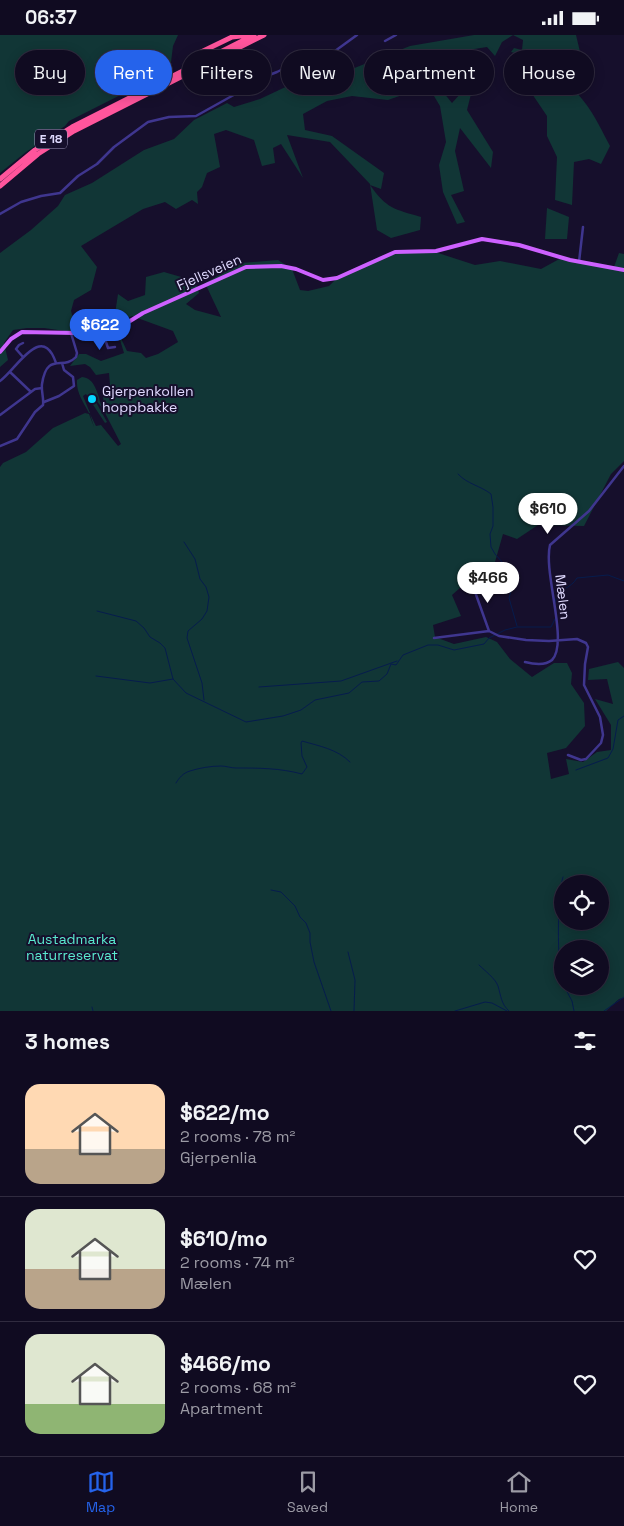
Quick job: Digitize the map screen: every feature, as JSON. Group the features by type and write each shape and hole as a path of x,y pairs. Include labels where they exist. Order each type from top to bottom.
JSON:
{"highway":[{"path":"172,76 186,67 197,54 232,37 249,35"},
{"name":"E 18","path":"172,76 254,35"},
{"name":"E 18","path":"0,186 38,153 74,131 264,35"},
{"name":"E 18","path":"0,179 26,157 57,135 136,95"}],"main road":[{"name":"Fjellsveien","path":"0,352 10,339 22,332 71,333 122,326 143,313 239,269 250,266 283,266 320,279 329,280 392,253 401,251 436,251 482,239 519,245 579,262 624,270"}],"street":[{"path":"0,214 21,202 60,193 78,176 97,164 114,147 148,122 164,118 196,116 264,77 305,58 335,51 357,35"},
{"path":"385,41 396,35"},
{"path":"579,262 583,227"},
{"path":"102,330 108,348 115,347"},
{"path":"44,402 42,388 51,364 74,360 76,356 71,333"},
{"path":"23,343 18,345 16,349 23,357"},
{"path":"0,381 32,348 44,346 52,352 56,363"},
{"path":"0,447 18,437 44,402 59,396 74,386 73,377 64,370 62,363"},
{"path":"10,372 32,392"},
{"path":"0,415 32,392 42,388"},
{"name":"Mælen","path":"558,640 549,569 549,547 589,511 624,466"},
{"path":"474,589 489,631"},
{"path":"434,638 489,631 499,635 526,640 577,639 587,644 584,685 600,717 603,727 602,741 588,759 581,760 568,755"},
{"path":"526,662 536,664 549,661 556,651 558,640"}],"green space":[{"path":"0,35 178,35 172,54 172,50 95,50 95,95 120,95 69,121 65,126 26,152 0,173"},
{"path":"474,35 513,35 502,42 495,56 494,50 490,50 487,47 468,50 400,50 410,46"},
{"path":"513,35 576,35 580,50 522,50 523,40"},
{"path":"364,64 364,95 402,95 388,100 352,96 327,101 303,114 305,130 332,136 384,173 381,189 370,185 330,142 287,135 303,178 281,144 273,148 275,163 262,166 254,140 226,130 214,134 220,167 207,173 202,187 197,192 198,204 192,200 176,209 165,202 143,209 81,246 97,267 91,290 74,300 71,311 74,322 101,320 99,329 72,332 44,328 13,330 4,343 8,360 0,367 0,253 31,230 58,206 65,195 92,183 144,150 174,139 194,120 227,103 234,107 271,95 281,89 281,95 354,95 354,68"},
{"path":"433,95 445,95 452,103 459,95 471,95 467,110 493,152 491,168 460,128 455,151 464,191 451,195 465,222 457,224 443,192 439,165 446,142 440,106"},
{"path":"533,95 578,95 594,116 610,146 601,164 589,159 574,162 572,205 555,200 557,157 547,136 547,116"},
{"path":"370,185 386,204 421,217 420,230 391,238 377,230"},
{"path":"547,208 569,217 567,239 545,239"},
{"name":"Austadmarka naturreservat","path":"432,251 475,265 500,261 541,269 563,257 614,267 619,253 624,254 624,461 611,474 584,526 538,525 517,539 503,534 495,562 469,580 452,595 461,616 433,625 435,637 454,644 486,637 497,642 510,659 532,677 554,663 567,663 572,673 571,684 584,703 585,726 566,748 547,753 551,779 569,774 566,759 583,762 597,752 611,750 611,725 595,699 613,704 607,679 588,680 589,669 618,662 624,668 624,998 619,999 606,1011 0,1011 0,467 3,463 26,452 53,428 85,413 89,414 94,427 90,414 96,426 101,425 118,446 121,444 105,413 102,388 110,385 109,373 96,375 85,364 70,366 79,354 86,354 101,361 124,353 117,330 127,351 141,353 146,358 158,354 178,342 173,331 132,316 120,322 115,314 118,294 128,301 145,295 146,277 164,272 195,281 199,293 186,304 195,310 221,317 205,283 241,263 278,260 292,269 300,290 308,291 329,286 338,277 393,252"},
{"name":"Gjerpenkollen hoppbakke","path":"82,377 87,378 94,385 103,409 92,395 107,422 105,423 86,394 83,396 90,413 84,405 77,384 77,380"}],"waterway":[{"path":"458,474 491,494 493,507 493,526 490,534 491,547 510,571 514,581 509,598 517,626"},
{"path":"184,542 195,559 200,579 206,587 209,597 207,611 202,619 188,631 187,638 202,683 204,700"},
{"path":"555,603 558,595 577,578 608,575 624,581"},
{"path":"97,611 136,621 150,637 165,648 173,679 186,693 246,722 283,716 301,710 315,700 349,693 362,682 379,681 387,674 391,664 396,665 403,655 428,645 438,645 454,650 484,644 489,638 505,630 517,627 551,627 555,619"},
{"path":"259,687 341,681 397,661"},
{"path":"96,676 150,683 173,679"},
{"path":"576,770 608,758 613,749 618,720 624,716"},
{"path":"176,783 188,772 213,766 269,769 302,774 307,767 302,756 302,741 334,751 350,762"},
{"path":"271,890 281,892 295,906 300,917 306,923 310,933 314,962 331,1011"},
{"path":"558,930 558,940"},
{"path":"348,952 355,980 354,1011"},
{"path":"479,965 497,983 503,1003 509,1011"},
{"path":"569,995 574,1011"},
{"path":"604,1011 624,997"},
{"path":"455,1011 485,1002 492,1003 507,1011"},
{"path":"92,1007 93,1011"}],"place":[{"name":"Gjerpenkollen hoppbakke","path":"92,399"}]}
